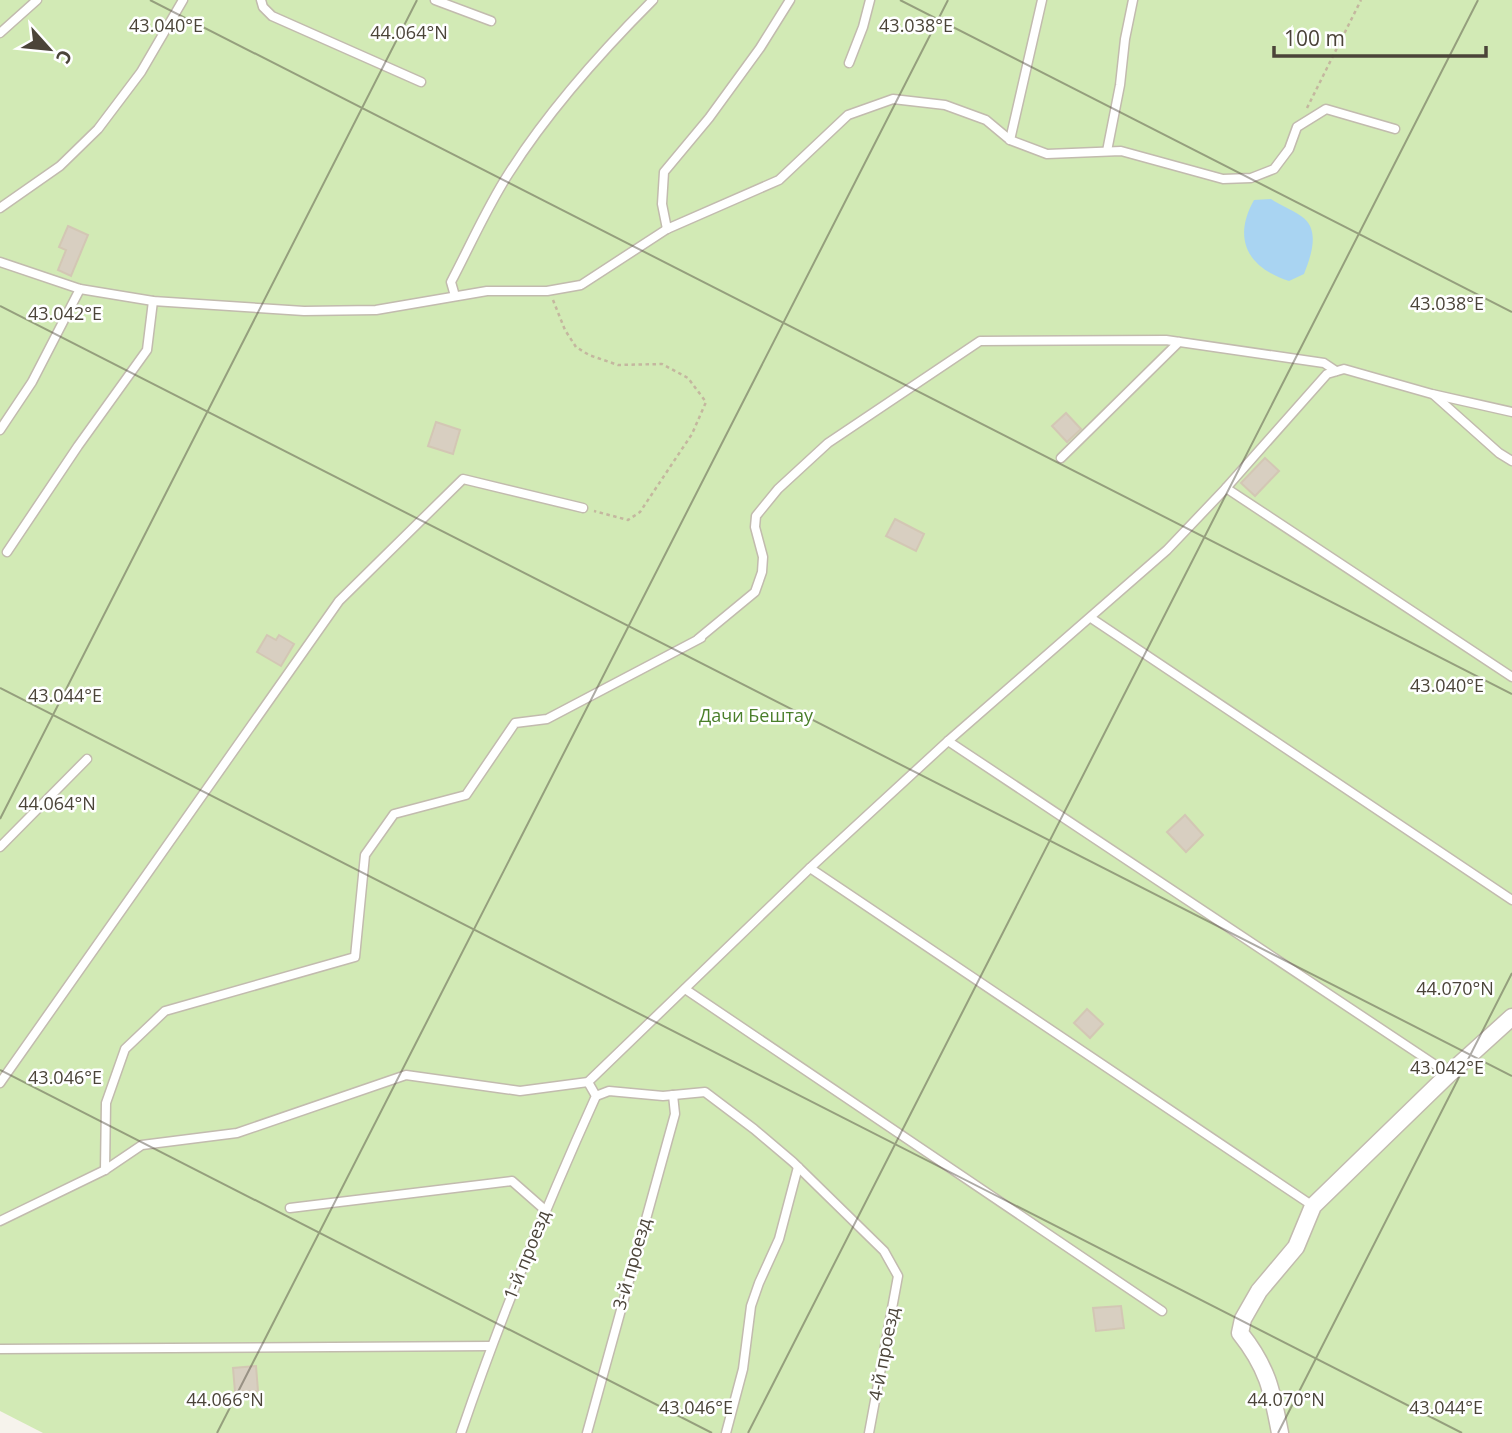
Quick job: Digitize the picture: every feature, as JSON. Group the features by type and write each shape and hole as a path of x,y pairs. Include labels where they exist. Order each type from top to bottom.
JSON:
{"street":[{"path":"1280,1433 1269,1379 1255,1352 1240,1334 1243,1319 1259,1291 1297,1247 1313,1206 1512,1017"}],"lane":[{"path":"0,33 37,0"},
{"path":"0,208 60,166 98,129 141,72 183,0"},
{"path":"261,0 262,7 271,16 421,82"},
{"path":"435,0 491,21"},
{"path":"456,296 451,282 508,174 552,113 621,32 653,0"},
{"path":"667,229 662,204 664,172 760,48 790,0"},
{"path":"849,63 870,0"},
{"path":"1010,140 1042,0"},
{"path":"1107,151 1133,0"},
{"path":"0,262 80,289 153,302 304,311 376,310 486,291 547,291 581,285 667,229 779,180 848,116 893,99 945,105 986,120 1010,140 1047,153 1121,150 1223,179 1251,178 1274,169 1289,149 1297,127 1326,109 1395,129"},
{"path":"0,430 32,382 80,289"},
{"path":"7,552 147,350 153,302"},
{"path":"105,1170 106,1103 125,1049 165,1011 355,957 365,855 394,814 466,795 515,723 547,719 699,639 755,592 764,557 755,527 756,516 778,489 828,443 980,341 1179,342 1324,362 1336,371"},
{"path":"1061,458 1179,342"},
{"path":"0,1221 105,1170 142,1145 237,1133 406,1075 520,1091 588,1082 810,868 948,741 1167,550 1327,374 1344,369 1432,394 1512,412"},
{"path":"1432,394 1499,453 1512,461"},
{"path":"0,1083 339,601 405,535 463,479 583,508"},
{"path":"1226,488 1512,677"},
{"path":"1091,618 1512,900"},
{"path":"948,741 1449,1074"},
{"path":"0,847 87,759"},
{"path":"810,868 1313,1206"},
{"path":"685,989 1161,1311"},
{"path":"588,1082 596,1096 609,1091 663,1096 705,1092 798,1167 779,1239 758,1283 751,1306 743,1369 726,1433"},
{"name":"3-й проезд","path":"587,1433 675,1114 673,1095"},
{"name":"1-й проезд","path":"461,1433 491,1346 545,1210 596,1096"},
{"name":"4-й проезд","path":"798,1167 884,1251 898,1276 869,1433"},
{"path":"289,1208 512,1181 545,1210"},
{"path":"0,1349 491,1346"}],"path":[{"path":"1297,127 1361,0"},
{"path":"547,291 557,305 565,330 576,347 589,355 618,365 662,364 688,378 706,402 692,434 640,512 628,520 583,508"}],"green space":[{"name":"Дачи Бештау","path":"0,0 1512,0 1512,1433 43,1433 0,1411"}],"water":[{"path":"1271,199 1307,221 1313,235 1304,274 1289,281 1263,268 1254,260 1245,239 1244,227 1254,200"}],"building":[{"path":"68,226 88,235 71,276 58,270 66,250 59,247"},
{"path":"1066,413 1081,429 1067,442 1052,426"},
{"path":"436,422 460,430 453,454 428,446"},
{"path":"1265,458 1279,471 1255,496 1241,483"},
{"path":"895,519 924,534 916,551 886,536"},
{"path":"267,635 276,640 279,635 294,644 281,666 257,652"},
{"path":"1185,815 1203,835 1186,852 1167,832"},
{"path":"1087,1009 1103,1024 1090,1038 1074,1023"},
{"path":"1121,1306 1124,1328 1096,1331 1093,1308"},
{"path":"256,1366 258,1391 235,1392 233,1368"}]}
